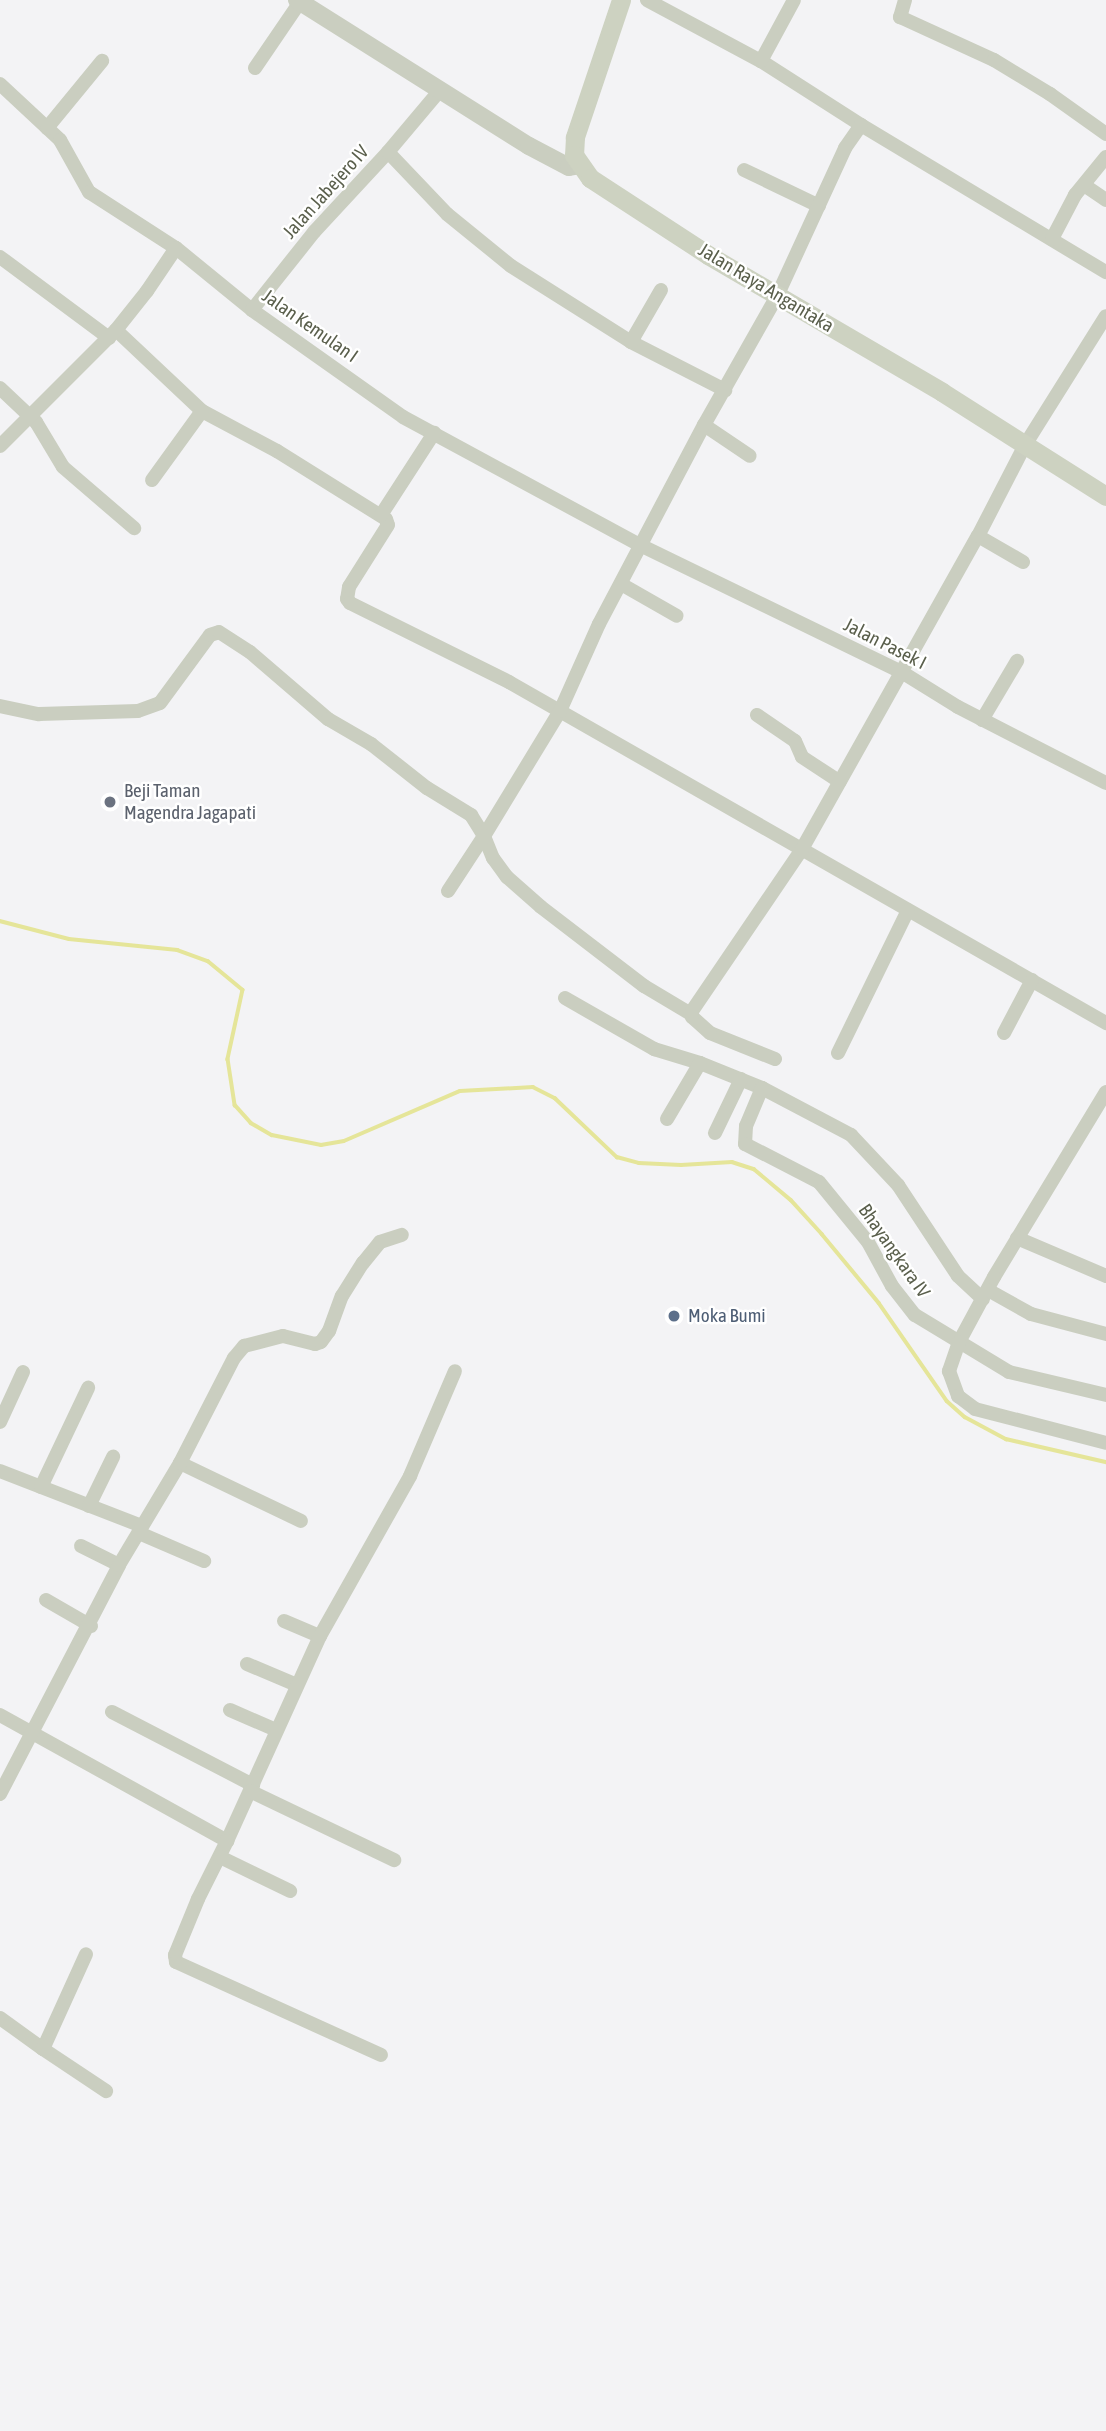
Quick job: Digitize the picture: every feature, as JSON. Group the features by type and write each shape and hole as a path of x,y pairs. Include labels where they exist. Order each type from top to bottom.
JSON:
{"main road":[{"path":"580,165 574,155 575,137 621,0"},
{"name":"Jalan Raya Angantaka","path":"580,165 590,178 708,255 778,294 1106,496"}],"street":[{"path":"647,0 761,61 861,125 1106,272"},
{"path":"761,61 794,0"},
{"path":"905,0 900,17 994,60 1051,94 1106,134"},
{"path":"255,68 299,1 436,95 546,156 569,167 580,165"},
{"path":"47,128 102,61"},
{"name":"Jalan Kemulan I","path":"0,84 65,146 89,192 176,248 252,310 403,417 642,546"},
{"name":"Jalan Jabejero IV","path":"252,310 314,232 436,95"},
{"path":"448,891 560,711 621,584 704,425 778,294 845,148 861,125"},
{"path":"387,152 447,214 489,249 568,304 631,342 725,390"},
{"path":"1052,239 1084,185 1106,157"},
{"path":"744,170 819,206"},
{"path":"1084,185 1106,200"},
{"path":"0,446 28,415 112,334 148,291 176,248"},
{"path":"0,257 112,334 202,411 277,451 381,515 388,525 349,587 346,599 350,603 509,682 1106,1023"},
{"path":"631,342 661,290"},
{"path":"691,1014 802,849 978,536 1024,445 1106,316"},
{"path":"0,388 40,427 63,467 134,528"},
{"path":"152,480 202,411"},
{"path":"704,425 750,456"},
{"path":"381,515 434,433"},
{"path":"978,536 1023,562"},
{"name":"Jalan Pasek I","path":"642,546 900,671 982,720 1106,783"},
{"path":"621,584 677,616"},
{"path":"0,706 39,714 114,714 138,711 160,702 210,635 219,632 250,652 328,719 371,744 427,788 471,815 493,858 507,877 634,979 691,1014 710,1033 775,1059"},
{"path":"982,720 1017,661"},
{"path":"757,715 795,741 802,757 841,782"},
{"path":"838,1053 908,910"},
{"path":"1004,1033 1032,980"},
{"path":"565,998 654,1049 700,1063 762,1088 851,1135 898,1185 958,1276 992,1283 1031,1314 1106,1334"},
{"path":"667,1119 700,1063"},
{"path":"715,1133 741,1079"},
{"name":"Bhayangkara IV","path":"762,1088 746,1126 745,1144 818,1182 868,1242 909,1310 959,1342"},
{"path":"1106,1092 1087,1129 1017,1237 959,1342 950,1377 958,1396 975,1409 1106,1443"},
{"path":"0,1794 91,1626 119,1565 180,1464 241,1349 283,1336 315,1344 321,1342 329,1331 342,1296 363,1263 380,1242 402,1235"},
{"path":"1017,1237 1106,1276"},
{"path":"959,1342 1009,1372 1106,1395"},
{"path":"0,1422 23,1371"},
{"path":"381,2055 176,1962 175,1955 198,1899 228,1841 320,1636 399,1497 455,1371"},
{"path":"41,1487 88,1388"},
{"path":"89,1506 113,1457"},
{"path":"180,1464 301,1521"},
{"path":"0,1471 89,1506 204,1561"},
{"path":"81,1546 119,1565"},
{"path":"46,1600 91,1626"},
{"path":"284,1621 320,1636"},
{"path":"247,1664 297,1685"},
{"path":"230,1710 276,1730"},
{"path":"112,1712 251,1788 394,1860"},
{"path":"0,1715 228,1841"},
{"path":"220,1857 290,1891"},
{"path":"43,2049 86,1954"},
{"path":"0,2018 106,2091"}],"waterway":[{"path":"0,921 69,939 177,950 208,961 243,990 228,1059 235,1105 251,1123 272,1135 321,1145 344,1141 460,1091 533,1087 555,1098 617,1157 639,1163 681,1165 732,1162 754,1169 791,1200 822,1234 879,1303 947,1401 965,1417 1006,1439 1106,1462"}],"place":[{"name":"Beji Taman Magendra Jagapati","path":"110,802"},
{"name":"Moka Bumi","path":"674,1316"}]}
